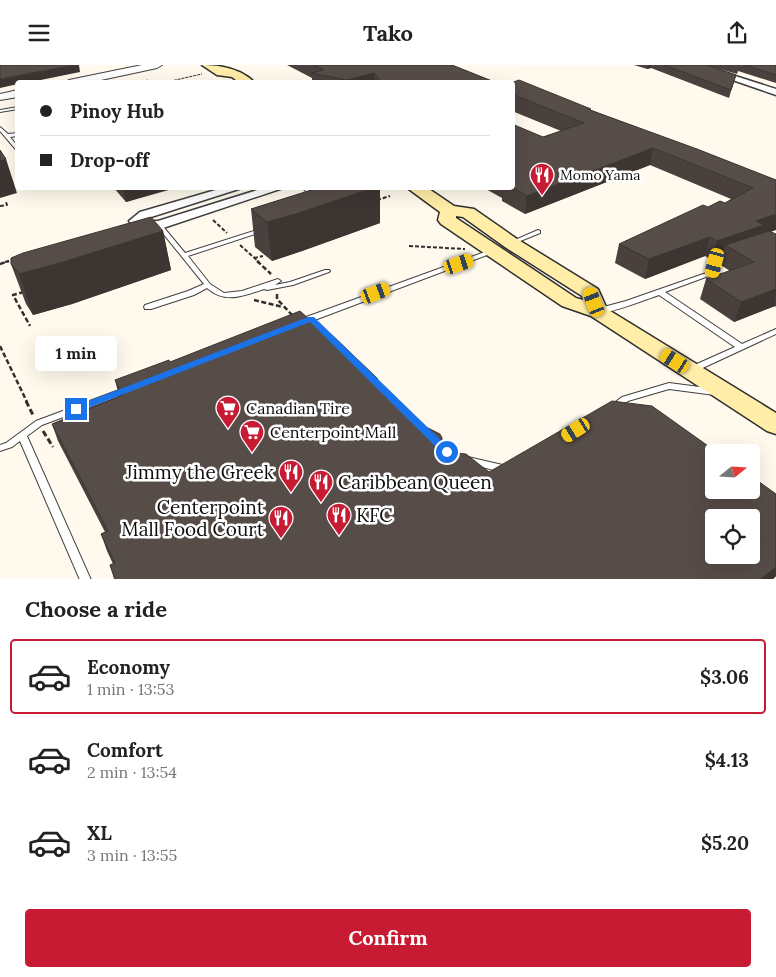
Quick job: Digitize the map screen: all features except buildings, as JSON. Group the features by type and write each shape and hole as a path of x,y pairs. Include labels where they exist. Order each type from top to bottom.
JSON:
{"main road":[{"path":"208,69 220,72 233,69 246,80"},
{"path":"419,190 449,210 447,219 502,247 569,302 598,312 776,425"}],"street":[{"path":"84,80 157,65"},
{"path":"693,65 776,92"},
{"path":"0,97 15,94"},
{"path":"223,190 144,215 135,221 140,227 159,225 271,190"},
{"path":"166,209 176,220"}],"lane":[{"path":"0,111 15,108"},
{"path":"0,128 15,147"},
{"path":"8,138 15,135"},
{"path":"8,138 15,140"},
{"path":"308,190 323,203"},
{"path":"159,225 208,285 217,293 225,295 237,293 327,271"},
{"path":"184,255 271,227"},
{"path":"290,326 538,232"},
{"path":"598,312 712,273 715,263 740,254"},
{"path":"148,307 192,293 208,285"},
{"path":"660,292 741,347"},
{"path":"311,318 321,328"},
{"path":"691,370 776,331"},
{"path":"608,410 669,386 729,395"},
{"path":"0,448 39,423 132,387"},
{"path":"22,435 86,579"},
{"path":"459,458 511,471 519,465"}],"path":[{"path":"172,80 208,69"},
{"path":"371,202 390,196"},
{"path":"0,206 7,205 6,202"},
{"path":"208,215 277,284 277,299 300,323"},
{"path":"409,247 466,249"},
{"path":"254,259 263,256"},
{"path":"0,264 18,259"},
{"path":"30,326 13,295 32,289"},
{"path":"237,293 240,297 284,307"},
{"path":"0,346 32,414 36,416"}],"place":[{"name":"Momo Yama","path":"542,196"},
{"name":"Canadian Tire","path":"228,429"},
{"name":"Centerpoint Mall","path":"252,453"},
{"name":"Jimmy the Greek","path":"291,493"},
{"name":"Caribbean Queen","path":"321,503"},
{"name":"KFC","path":"339,536"},
{"name":"Centerpoint Mall Food Court","path":"281,539"}],"route":[{"path":"76,409 311,318 447,452"}]}
